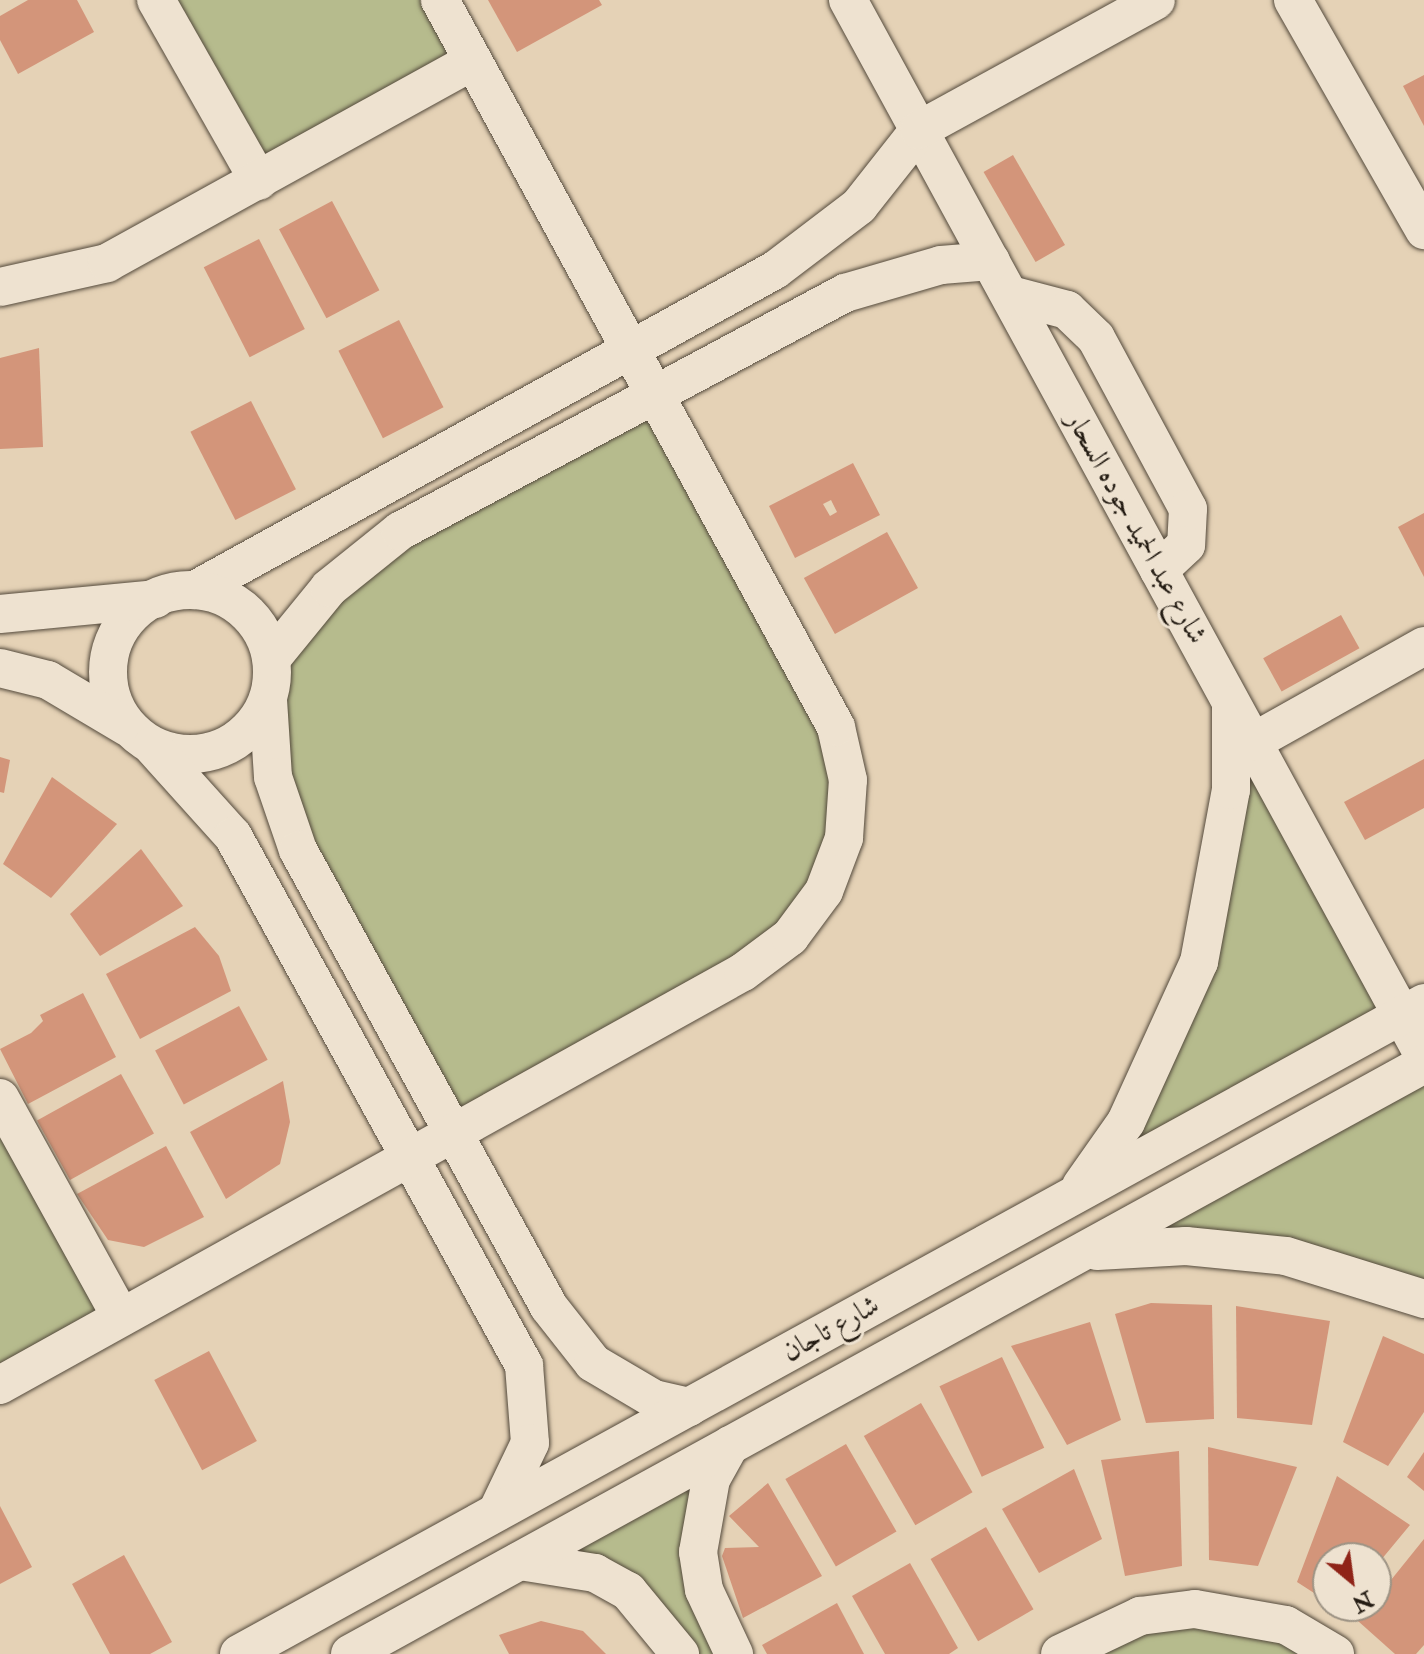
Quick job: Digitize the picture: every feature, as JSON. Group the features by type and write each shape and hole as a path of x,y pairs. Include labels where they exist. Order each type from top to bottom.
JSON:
{"street":[{"path":"156,0 259,181"},
{"path":"0,1385 743,972 790,937 824,891 844,838 848,780 836,727 440,0"},
{"name":"شارع عبد الحميد جوده السحار","path":"848,0 1253,742 1413,1009 1424,1056"},
{"path":"0,614 155,599 195,590 631,350 818,239 859,206 919,130 1156,0"},
{"path":"1293,0 1424,230"},
{"path":"0,287 107,263 473,61"},
{"path":"689,1407 622,1384 568,1337 453,1133 298,850 273,777 268,700 272,658 329,588 400,531 845,293 929,268 991,261"},
{"path":"1010,295 1049,301 1083,322 1125,391 1190,520 1186,545 1159,570"},
{"path":"195,590 245,611 272,658"},
{"path":"155,599 117,634 109,659 113,697 142,738 233,836 524,1365 530,1443 496,1513"},
{"path":"1253,742 1424,646"},
{"path":"0,668 81,696 142,738 186,755 220,749 250,730 268,700"},
{"path":"1076,1194 1126,1122 1199,962 1231,790 1231,702"},
{"name":"شارع تاجان","path":"239,1654 1413,1009"},
{"name":"شارع تاجان","path":"350,1654 1424,1064"},
{"path":"0,1098 121,1317"},
{"path":"1086,1252 1186,1246 1286,1256 1424,1299"},
{"path":"871,1307 896,1354"},
{"path":"730,1445 700,1515 698,1552 704,1590 734,1654"},
{"path":"520,1561 595,1573 628,1591 680,1654"},
{"path":"1060,1654 1140,1616 1195,1609 1286,1625 1335,1654"}],"green space":[{"path":"156,0 440,0 473,61 259,181"},
{"path":"655,394 848,780 790,937 453,1133 298,850 268,700 272,658 329,588"},
{"path":"1231,702 1402,1015 1076,1194 1167,1044"},
{"path":"1424,1064 1424,1299 1383,1282 1086,1252"},
{"path":"0,1098 121,1317 0,1385"},
{"path":"730,1445 700,1515 734,1654 680,1654 558,1563"},
{"path":"1195,1609 1335,1654 1060,1654"}],"building":[{"path":"28,0 77,0 94,32 18,74 0,40 0,16"},
{"path":"488,0 599,0 602,5 517,52"},
{"path":"1424,75 1424,126 1403,86"},
{"path":"1013,155 1065,245 1036,262 984,172"},
{"path":"332,201 379,290 326,318 279,229"},
{"path":"259,239 305,329 250,357 204,267"},
{"path":"399,320 443,407 383,438 338,351"},
{"path":"39,348 43,447 0,449 0,358"},
{"path":"251,401 296,489 235,520 190,432"},
{"path":"853,463 880,515 795,558 769,506","holes":["831,500 837,512 830,516 823,504"]},
{"path":"1424,513 1424,577 1398,527"},
{"path":"887,532 918,588 835,634 804,578"},
{"path":"1341,615 1359,648 1282,691 1263,658"},
{"path":"0,757 10,760 4,793 0,792"},
{"path":"1424,759 1424,808 1365,840 1344,802"},
{"path":"52,777 117,824 51,898 3,864"},
{"path":"141,849 183,906 100,956 70,914"},
{"path":"195,927 219,956 231,991 140,1039 106,974"},
{"path":"83,993 116,1057 28,1104 0,1049 31,1033 43,1021 40,1015"},
{"path":"239,1006 268,1060 184,1104 155,1051"},
{"path":"121,1074 154,1133 70,1180 37,1121"},
{"path":"283,1081 290,1122 280,1164 226,1199 190,1132"},
{"path":"166,1146 204,1217 144,1247 108,1240 77,1194"},
{"path":"1151,1303 1212,1305 1214,1419 1146,1423 1115,1314"},
{"path":"1236,1306 1330,1321 1312,1425 1237,1418"},
{"path":"1090,1322 1121,1420 1067,1445 1011,1346"},
{"path":"1383,1336 1424,1354 1424,1412 1388,1466 1343,1442"},
{"path":"209,1351 257,1441 202,1470 154,1380"},
{"path":"1002,1357 1044,1448 982,1477 939,1386"},
{"path":"921,1403 972,1492 915,1525 864,1436"},
{"path":"846,1444 897,1531 836,1566 785,1479"},
{"path":"1208,1447 1297,1467 1258,1566 1209,1560"},
{"path":"1179,1451 1182,1566 1125,1576 1101,1460"},
{"path":"1424,1452 1424,1491 1407,1477"},
{"path":"1074,1469 1102,1539 1039,1573 1002,1509"},
{"path":"1337,1476 1410,1525 1392,1547 1392,1542 1312,1542"},
{"path":"768,1483 822,1576 743,1618 722,1556 725,1548 759,1547 729,1516"},
{"path":"0,1506 32,1567 0,1584"},
{"path":"986,1527 1034,1609 978,1641 931,1559"},
{"path":"1424,1539 1424,1645 1416,1654 1395,1654 1359,1622 1392,1622 1392,1579"},
{"path":"1312,1542 1312,1592 1297,1582"},
{"path":"124,1555 172,1642 150,1654 110,1654 72,1584"},
{"path":"910,1563 958,1648 949,1654 885,1654 852,1596"},
{"path":"837,1603 864,1654 767,1654 762,1645"},
{"path":"541,1621 583,1631 606,1654 509,1654 499,1635"}]}
